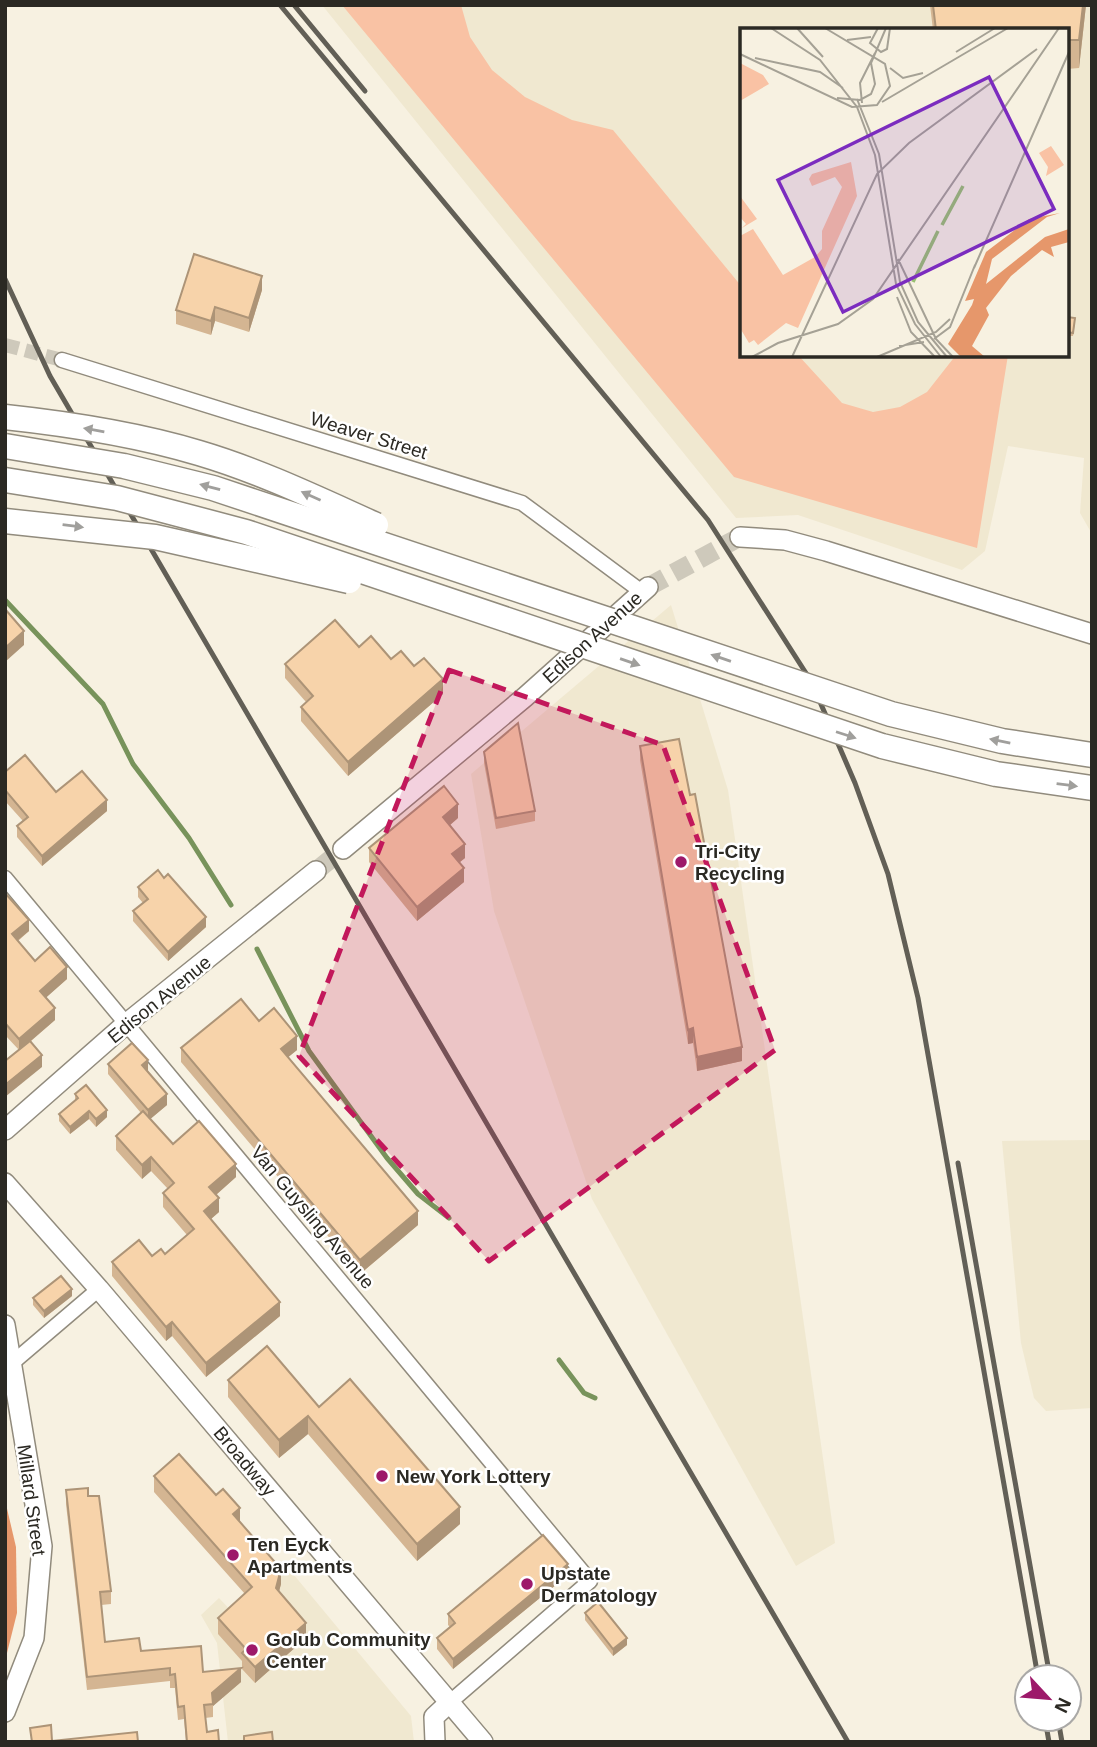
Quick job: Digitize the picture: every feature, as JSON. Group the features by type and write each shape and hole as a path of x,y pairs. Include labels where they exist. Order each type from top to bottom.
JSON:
{"highway":[{"path":"5,416 102,431 220,460 530,593"},
{"path":"5,446 124,466 213,488 891,714 1002,741 1092,755"},
{"path":"5,480 117,498 204,520 882,746 996,774 1092,788"},
{"path":"5,521 107,530 198,544 519,624"}],"street":[{"name":"Weaver Street","path":"62,360 522,503 645,590"},
{"path":"740,537 785,540 826,551 1019,614 1092,634"},
{"name":"Edison Avenue","path":"343,849 515,706 645,590"},
{"path":"1019,614 1092,643"},
{"name":"Edison Avenue","path":"5,1130 127,1023 316,871"},
{"name":"Van Guysling Avenue","path":"5,878 590,1581 449,1703"},
{"name":"Broadway","path":"5,1182 99,1289 479,1740"},
{"path":"11,1364 99,1289"},
{"name":"Millard Street","path":"5,1325 42,1546 34,1638 5,1712"},
{"path":"435,1742 434,1717 449,1703"}],"highlighted area":[{"path":"449,670 663,745 775,1050 489,1261 299,1056"}],"shaded area":[{"path":"322,5 1092,5 1092,534 1080,513 1084,458 1008,446 985,551 962,570 798,515 736,518"},
{"path":"342,5 461,5 470,37 492,70 525,97 572,120 613,130 740,285 740,357 800,357 842,403 873,412 900,407 927,392 954,357 1008,357 977,548 734,477"},
{"name":"Tri-City Recycling","path":"671,605 728,790 835,1543 796,1566 592,1199 494,911 471,774"},
{"path":"1092,1140 1092,1408 1046,1411 1034,1398 1021,1343 1002,1141"},
{"path":"5,1500 16,1547 17,1613 5,1661"},
{"path":"289,1569 411,1716 414,1742 228,1742 217,1643 201,1615 219,1598 234,1614"}],"building":[{"path":"933,5 1083,5 1079,40 1069,40 1069,28 936,28"},
{"path":"194,254 262,276 249,318 215,307 211,321 176,310"},
{"path":"1069,317 1075,318 1073,333 1069,332"},
{"path":"5,609 24,631 5,648"},
{"path":"335,620 359,647 371,636 391,659 401,651 414,666 424,658 443,679 348,762 301,707 313,696 285,664"},
{"path":"518,723 535,811 496,818 484,752"},
{"name":"Tri-City Recycling","path":"679,739 690,795 695,794 742,1047 697,1057 693,1028 688,1030 640,746"},
{"path":"25,755 56,792 82,771 107,800 42,856 17,826 28,817 5,790 5,772"},
{"path":"444,786 458,804 443,817 465,844 452,854 464,868 417,907 369,848"},
{"path":"158,870 164,878 168,874 206,917 168,952 133,911 148,899 138,887"},
{"path":"5,893 29,920 12,934 35,961 50,947 67,967 40,991 55,1008 19,1039 5,1023"},
{"path":"241,999 259,1021 274,1008 297,1036 281,1049 418,1211 360,1260 181,1048"},
{"path":"30,1041 42,1055 5,1085 5,1061"},
{"path":"132,1043 148,1060 142,1065 167,1094 148,1110 108,1064"},
{"path":"86,1085 107,1110 96,1119 89,1111 70,1127 59,1114 78,1098 75,1094"},
{"path":"143,1111 173,1144 199,1121 236,1164 209,1187 219,1198 204,1211 280,1302 206,1363 172,1322 166,1327 112,1262 139,1240 152,1256 161,1249 165,1254 194,1229 163,1193 174,1183 151,1157 142,1165 116,1136"},
{"path":"61,1276 72,1289 44,1311 33,1298"},
{"path":"267,1346 319,1407 350,1379 460,1507 417,1544 308,1416 279,1440 228,1380"},
{"path":"179,1454 216,1495 223,1489 240,1508 233,1514 281,1569 276,1588 306,1623 255,1667 242,1653 246,1649 218,1618 252,1587 154,1476"},
{"path":"88,1488 88,1496 99,1496 111,1591 100,1592 105,1642 139,1638 141,1651 201,1646 203,1672 241,1668 212,1693 213,1704 204,1705 207,1732 218,1730 219,1742 187,1742 184,1706 178,1707 175,1674 170,1675 170,1668 87,1677 66,1490"},
{"path":"543,1535 568,1564 453,1659 437,1638 455,1623 448,1614"},
{"path":"598,1602 627,1638 613,1649 585,1613"},
{"path":"51,1725 52,1741 137,1732 138,1742 32,1742 30,1728"},
{"path":"272,1732 273,1742 244,1742 244,1736"}],"waterway":[{"path":"5,600 103,704 133,764 189,838 231,905"},
{"path":"257,949 309,1051 387,1158 418,1194 449,1218"},
{"path":"559,1360 584,1393 595,1398"}],"tunnel":[{"path":"5,345 62,360"},
{"path":"648,587 740,537"},
{"path":"316,871 343,849"}],"railway":[{"path":"280,5 708,520 811,681 855,783 888,874 918,998 1036,1663"},
{"path":"294,5 365,91"},
{"path":"5,279 50,376 848,1742"},
{"path":"958,1163 1047,1663"},
{"path":"1047,1733 1049,1742"},
{"path":"1060,1733 1062,1742"}],"place":[{"name":"Tri-City Recycling","path":"681,862"},
{"name":"New York Lottery","path":"382,1476"},
{"name":"Ten Eyck Apartments","path":"233,1555"},
{"name":"Upstate Dermatology","path":"527,1584"},
{"name":"Golub Community Center","path":"252,1650"}]}
